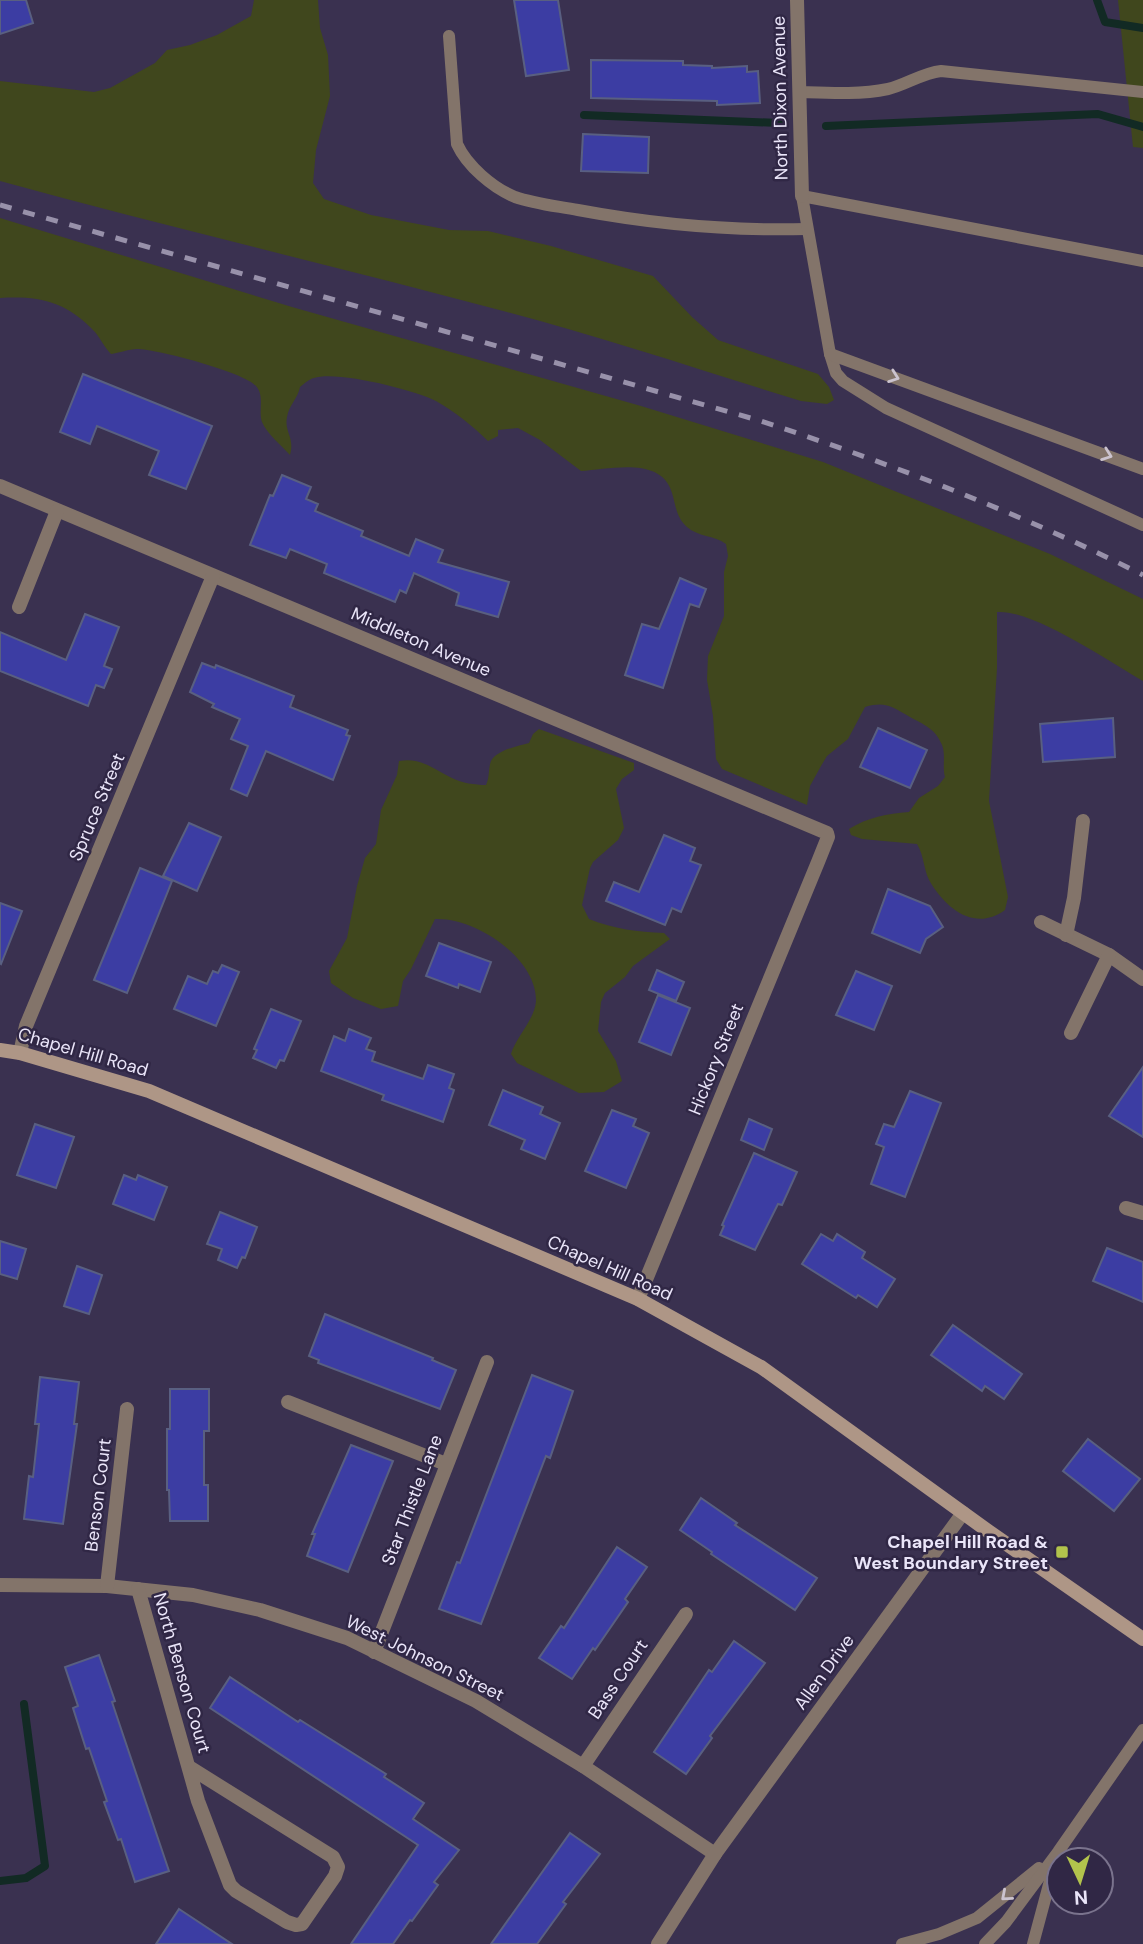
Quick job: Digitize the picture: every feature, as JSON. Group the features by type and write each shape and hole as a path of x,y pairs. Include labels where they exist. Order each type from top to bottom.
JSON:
{"main road":[{"name":"Chapel Hill Road","path":"0,1050 118,1080 171,1099 638,1299 761,1367 1143,1639"}],"street":[{"name":"North Dixon Avenue","path":"797,0 802,195"},
{"name":"Middleton Avenue","path":"0,486 827,833"},
{"path":"19,607 57,511"},
{"name":"Spruce Street","path":"20,1053 26,1026 213,576"},
{"path":"1066,935 1074,898 1083,821"},
{"name":"Hickory Street","path":"638,1299 818,862 828,837 827,833"},
{"path":"1041,922 1109,955 1143,979"},
{"path":"1071,1033 1109,955"},
{"path":"1126,1208 1143,1213"},
{"name":"Star Thistle Lane","path":"374,1652 486,1362"},
{"path":"288,1402 446,1464"},
{"name":"Benson Court","path":"107,1586 127,1409"},
{"name":"Allen Drive","path":"658,1944 715,1854 963,1513"},
{"name":"West Johnson Street","path":"0,1585 107,1586 193,1595 260,1610 346,1638 476,1702 583,1766 715,1854"},
{"name":"North Benson Court","path":"138,1589 188,1767 198,1801 230,1885 287,1922 302,1924 335,1876 338,1867 333,1857 188,1767"},
{"name":"Bass Court","path":"583,1766 686,1614"}],"lane":[{"path":"449,36 457,144 461,154 474,168 512,195 602,214 691,226 744,230 806,229"},
{"path":"799,92 845,93 890,89 932,72 957,71 1143,92"},
{"path":"1143,261 802,195 830,354 836,373 843,381 886,408 1143,525"},
{"path":"830,354 1143,469"},
{"path":"1062,1846 1143,1730"},
{"path":"902,1944 939,1934 977,1918 993,1908 1045,1863"},
{"path":"985,1944 1006,1922 1045,1870"},
{"path":"1033,1944 1045,1900"}],"green space":[{"path":"254,0 318,0 320,28 328,55 330,96 316,150 313,183 324,199 371,215 449,230 488,231 551,246 653,276 718,340 818,374 829,387 834,400 827,404 801,401 544,322 0,181 0,81 94,92 110,88 155,63 167,50 217,35 251,16"},
{"path":"1118,0 1143,0 1143,148 1133,147"},
{"path":"0,218 292,307 641,406 823,462 1050,554 1143,599 1143,681 1050,628 1012,613 997,612 997,668 989,801 1008,897 1005,910 994,916 984,919 964,915 946,903 932,885 917,844 862,839 851,835 849,829 878,817 909,812 919,798 938,786 945,777 942,745 936,735 924,725 889,706 865,707 848,739 827,756 821,766 810,786 807,805 722,769 716,759 707,680 708,656 724,616 724,572 728,556 726,544 696,533 683,523 666,481 658,474 634,467 581,471 540,440 518,428 498,430 498,436 488,441 464,419 426,397 357,379 325,376 308,380 300,387 290,409 287,427 291,444 290,455 264,426 259,390 248,380 199,362 162,353 137,349 111,354 95,332 62,307 28,298 0,298"},
{"path":"539,729 634,763 634,770 622,779 616,789 624,828 618,840 593,862 582,905 589,919 626,929 664,933 670,939 633,966 625,977 605,993 601,1002 598,1031 616,1061 622,1081 604,1092 579,1093 517,1063 511,1054 535,1008 534,985 515,956 501,943 468,925 435,919 403,981 398,1006 381,1009 353,998 331,983 329,971 347,938 365,858 376,844 381,810 397,775 399,761 420,762 460,781 486,785 494,757 508,749 529,743"}],"building":[{"path":"0,0 26,0 33,23 0,34"},
{"path":"514,0 558,0 569,70 526,76"},
{"path":"591,60 683,61 683,65 712,68 747,66 747,72 758,71 760,103 717,105 717,101 591,98"},
{"path":"583,134 649,137 648,173 581,171"},
{"path":"83,374 212,426 186,489 149,475 159,451 97,426 90,444 60,432"},
{"path":"282,475 311,487 306,499 318,504 315,511 363,531 361,536 409,556 416,539 443,550 438,562 509,582 498,617 456,605 459,593 414,573 406,593 400,590 395,602 324,573 327,564 290,549 286,558 250,545 270,495 273,496"},
{"path":"680,578 706,589 699,607 690,604 663,688 625,675 642,624 659,629"},
{"path":"85,614 119,627 104,666 112,669 104,688 96,685 88,706 0,671 0,632 66,660"},
{"path":"202,663 215,668 216,665 294,696 290,707 348,730 346,735 350,736 333,780 266,751 247,796 231,789 248,746 231,739 240,719 212,707 214,704 190,692"},
{"path":"1113,718 1115,757 1043,762 1040,724"},
{"path":"878,728 927,750 910,788 860,767"},
{"path":"189,823 221,837 197,891 163,876"},
{"path":"664,835 695,848 690,861 701,865 681,912 672,908 665,925 606,901 614,882 639,892"},
{"path":"140,868 172,881 127,993 94,980"},
{"path":"888,889 930,906 943,927 926,939 920,953 872,933"},
{"path":"0,903 22,911 1,964 0,963"},
{"path":"439,943 491,962 480,992 459,984 458,988 426,976"},
{"path":"222,965 239,972 216,1026 174,1009 188,976 207,984 213,971 218,973"},
{"path":"657,970 684,982 676,1001 649,990"},
{"path":"856,971 892,986 874,1030 836,1015"},
{"path":"658,995 690,1008 671,1055 639,1042"},
{"path":"271,1009 301,1021 284,1061 280,1060 276,1068 253,1058 257,1050 254,1049"},
{"path":"349,1029 371,1038 366,1049 375,1052 372,1061 423,1079 428,1065 454,1074 449,1088 454,1090 443,1122 382,1100 384,1095 321,1071 334,1036 345,1041"},
{"path":"1143,1067 1143,1137 1109,1116"},
{"path":"503,1090 543,1107 540,1114 560,1123 545,1159 521,1149 525,1140 489,1125"},
{"path":"910,1091 941,1103 905,1197 871,1184 884,1147 876,1144 884,1124 894,1127"},
{"path":"612,1110 636,1119 633,1126 649,1133 626,1188 585,1171"},
{"path":"749,1119 772,1129 764,1150 741,1140"},
{"path":"35,1124 74,1137 56,1188 17,1175"},
{"path":"754,1153 797,1172 782,1205 778,1204 755,1250 720,1235"},
{"path":"124,1175 136,1180 138,1175 167,1187 154,1220 113,1204"},
{"path":"220,1212 257,1227 245,1258 242,1257 237,1268 218,1260 222,1249 207,1244"},
{"path":"821,1234 833,1241 837,1234 865,1252 862,1258 895,1279 877,1307 858,1295 856,1298 802,1264"},
{"path":"0,1241 26,1249 17,1279 0,1274"},
{"path":"1107,1248 1143,1262 1143,1302 1093,1281"},
{"path":"77,1266 102,1275 89,1314 64,1306"},
{"path":"325,1314 456,1370 440,1409 318,1363 319,1360 309,1356"},
{"path":"953,1325 1022,1374 1004,1399 985,1386 982,1391 931,1355"},
{"path":"532,1375 573,1391 550,1458 546,1456 481,1624 439,1609 457,1562 460,1563"},
{"path":"40,1377 79,1382 74,1424 77,1424 63,1524 24,1519 29,1476 33,1477 39,1424 35,1424"},
{"path":"170,1389 209,1389 209,1431 204,1431 204,1485 208,1485 208,1521 170,1521 167,1429 170,1429"},
{"path":"1088,1439 1140,1479 1114,1511 1063,1471"},
{"path":"351,1445 393,1461 348,1572 307,1556 315,1534 312,1534"},
{"path":"701,1498 737,1523 735,1525 817,1578 795,1610 680,1530"},
{"path":"617,1547 647,1567 625,1599 628,1602 572,1679 539,1658 561,1626 564,1628"},
{"path":"734,1641 765,1663 710,1736 712,1738 686,1774 654,1752 709,1670 712,1672"},
{"path":"99,1655 115,1701 112,1702 169,1871 135,1882 121,1839 118,1840 104,1802 107,1801 89,1748 86,1749 73,1708 78,1706 65,1667"},
{"path":"230,1677 298,1722 300,1720 386,1774 384,1777 424,1803 413,1819 459,1850 434,1882 438,1885 393,1944 351,1944 418,1845 210,1708"},
{"path":"570,1833 600,1854 563,1902 566,1904 537,1944 491,1944"},
{"path":"179,1909 232,1944 156,1944"}],"waterway":[{"path":"1097,0 1105,22 1143,28"},
{"path":"826,126 1098,114 1143,127"},
{"path":"584,115 779,123"},
{"path":"0,1881 26,1878 45,1866 24,1704"}],"railway":[{"path":"0,205 761,421 955,491 1050,531 1143,575"}],"place":[{"name":"Chapel Hill Road & West Boundary Street","path":"1062,1552"}]}
